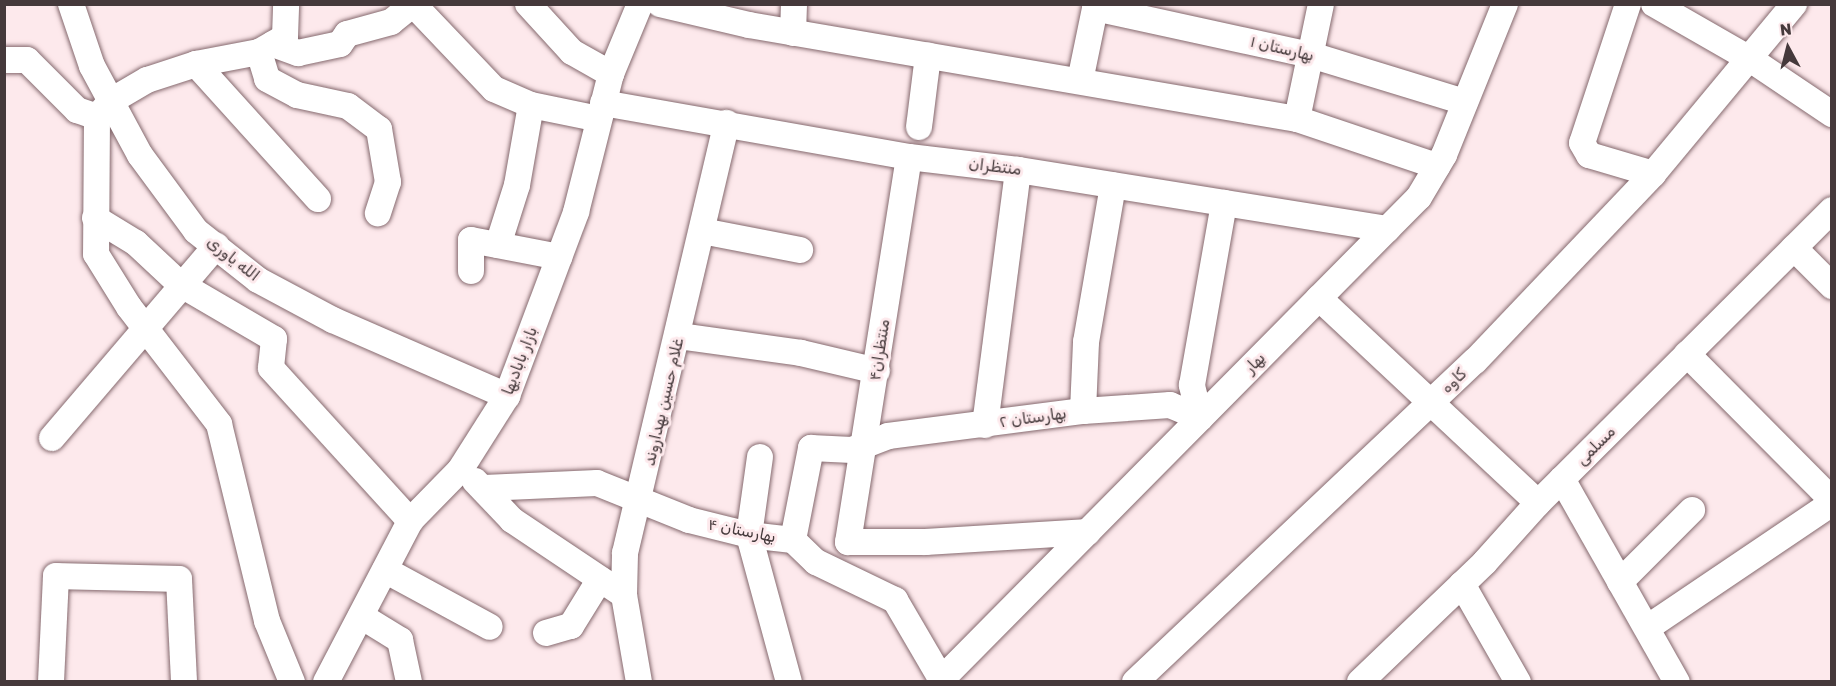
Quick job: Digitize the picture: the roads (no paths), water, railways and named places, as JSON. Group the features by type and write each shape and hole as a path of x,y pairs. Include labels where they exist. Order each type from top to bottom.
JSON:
{"street":[{"name":"الله یاوری","path":"71,4 104,109 196,231 258,280 333,320 507,396"},
{"path":"4,60 27,60 77,110 104,109 147,80 196,64 266,48 285,37 286,4"},
{"path":"266,48 298,53 340,44 347,34 391,22 413,4"},
{"name":"منتظران","path":"413,4 494,89 531,105 727,123 909,158 1018,170 1387,229"},
{"path":"528,4 572,52 611,74"},
{"name":"بازار بابادیها","path":"326,681 410,521 460,470 507,396 576,212 611,74 640,4"},
{"path":"660,4 793,33 1297,120 1437,166"},
{"path":"793,33 794,4"},
{"path":"1297,120 1321,4"},
{"name":"بهار","path":"942,680 1419,197 1437,166 1505,4"},
{"path":"1628,4 1582,143 1589,155 1653,174"},
{"path":"1654,4 1750,59 1832,114"},
{"name":"کاوه","path":"1135,681 1431,402 1653,174 1794,4"},
{"path":"1080,81 1096,6"},
{"name":"بهارستان ۱","path":"1096,6 1311,55 1465,102"},
{"path":"266,48 267,79 297,95 348,106 379,129 388,182 378,213"},
{"path":"919,127 928,56"},
{"path":"196,64 318,199"},
{"path":"498,245 517,185 531,105"},
{"path":"104,109 95,218 96,254 145,327 219,424 267,621 292,681"},
{"name":"غلام حسین بهداروند","path":"639,681 624,595 625,553 641,499 727,123"},
{"name":"منتظران۴","path":"909,158 877,371 848,542 926,542 1088,532"},
{"path":"985,424 1018,170"},
{"path":"1083,411 1086,342 1113,185"},
{"path":"1200,418 1192,385 1224,203"},
{"name":"مسلمی","path":"1360,681 1462,585 1538,503 1832,210"},
{"path":"95,218 136,243 180,284 274,339 271,368 410,521"},
{"path":"702,231 800,250"},
{"path":"471,271 471,240 560,257"},
{"path":"52,438 136,344 145,327 180,284 216,246"},
{"path":"1794,248 1832,286"},
{"path":"1319,298 1538,503"},
{"path":"679,336 801,353 877,371"},
{"path":"1647,628 1832,502 1687,354"},
{"name":"بهارستان ۲","path":"793,540 811,448 852,450 888,436 1083,411 1170,405 1200,418"},
{"path":"760,458 748,535 789,681"},
{"path":"460,470 484,488 512,520 624,595"},
{"path":"1562,479 1677,681"},
{"name":"بهارستان ۴","path":"484,488 597,483 689,520 748,535 793,540 816,562 895,600 942,680"},
{"path":"1620,582 1692,510"},
{"path":"385,570 490,627"},
{"path":"51,681 56,576 179,579 184,681"},
{"path":"546,633 571,626 600,579"},
{"path":"1462,585 1518,681"},
{"path":"361,616 400,640 409,681"}]}
